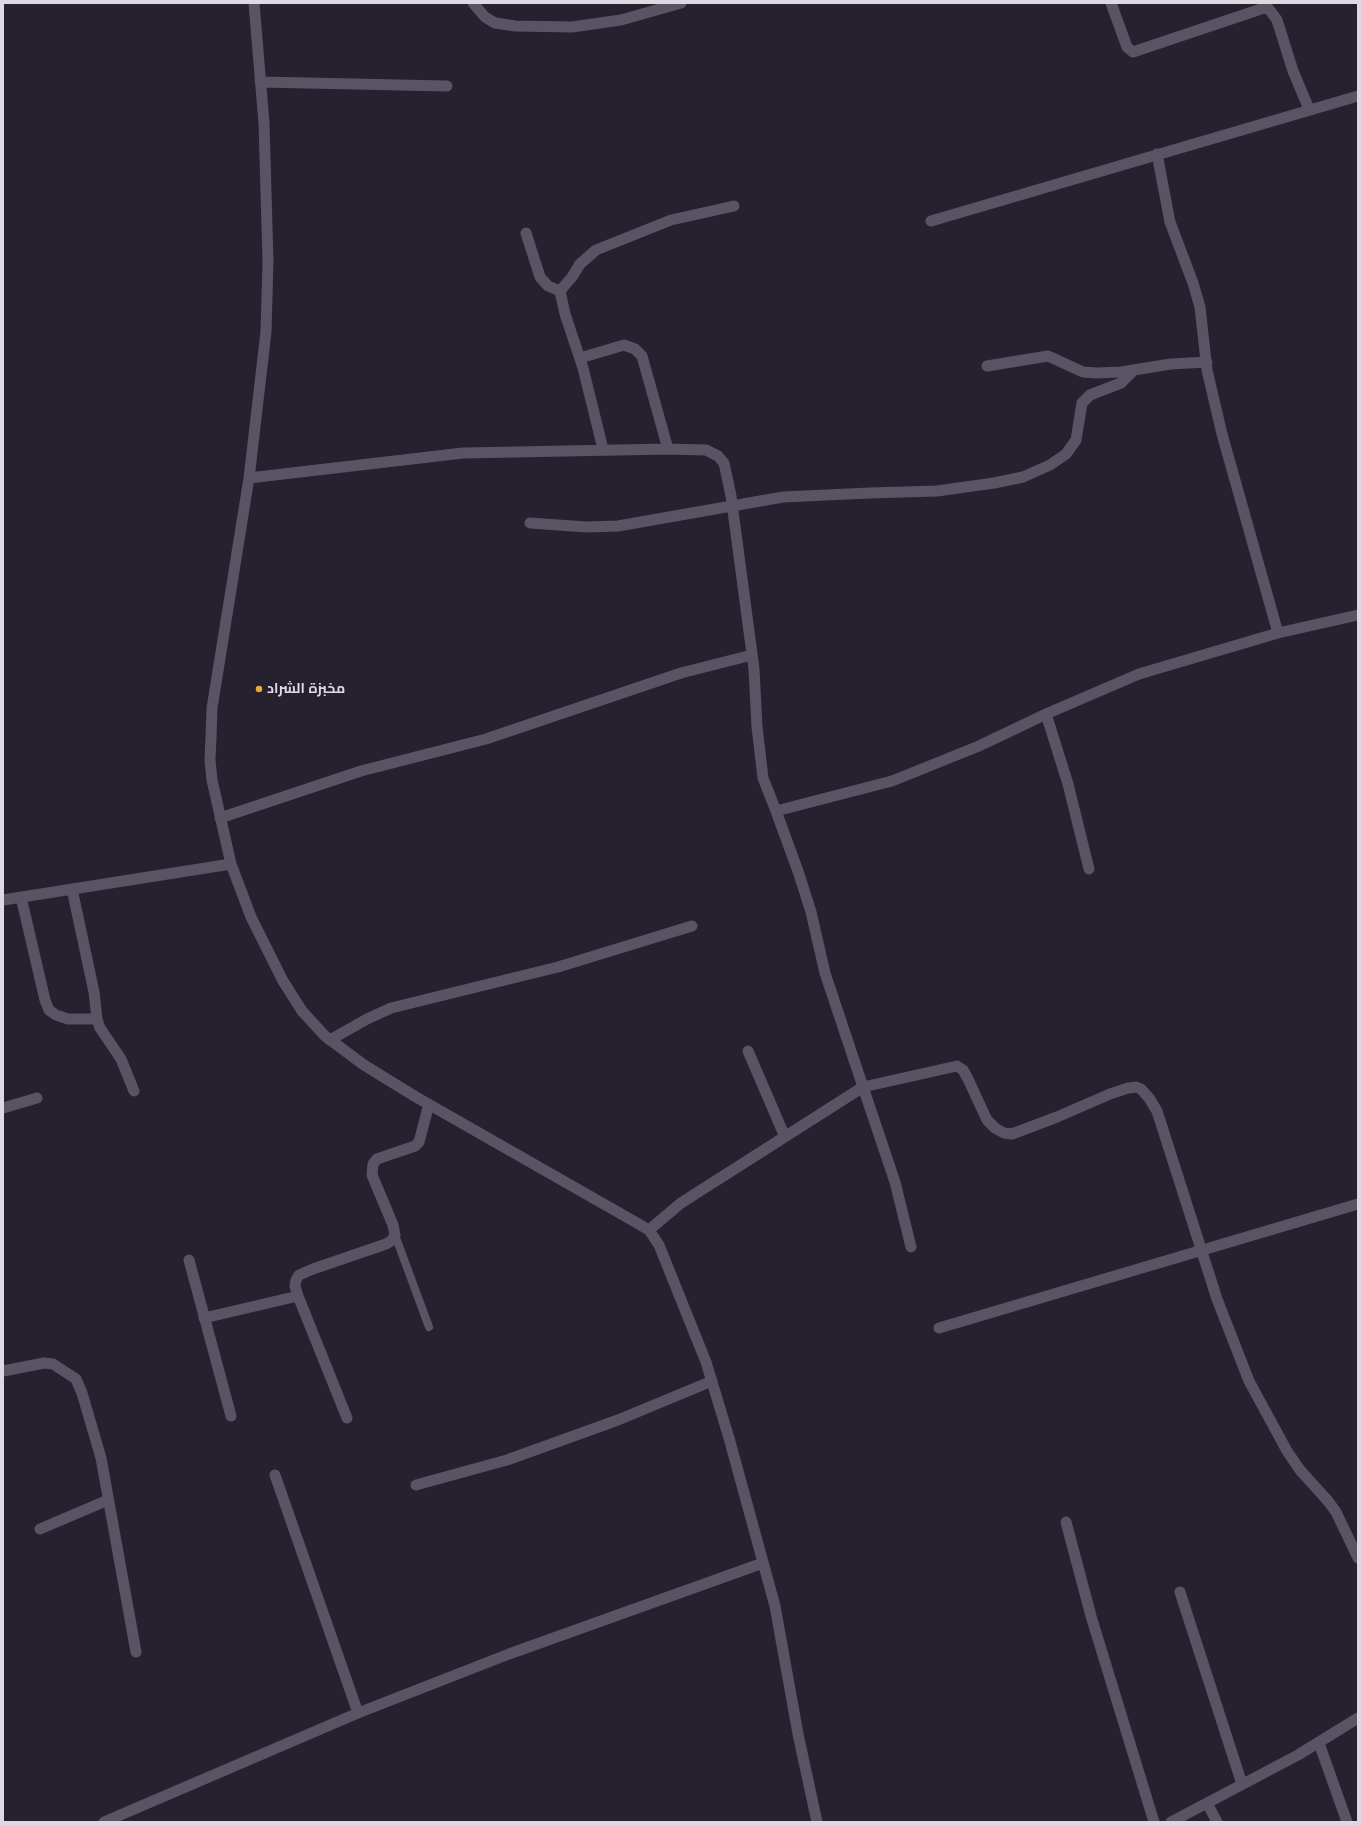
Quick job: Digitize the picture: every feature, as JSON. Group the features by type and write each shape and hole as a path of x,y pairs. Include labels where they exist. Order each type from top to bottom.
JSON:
{"street":[{"path":"254,3 264,131 268,299 266,332 249,478 212,708 210,760 220,818 231,864 251,917 283,981 312,1024 330,1040 364,1065 649,1230 659,1245 712,1381 775,1606 798,1734 818,1822"},
{"path":"474,3 485,17 495,23 515,26 572,27 621,20 681,3"},
{"path":"1111,3 1127,47 1133,52 1260,10 1269,9 1277,20 1293,71 1309,109"},
{"path":"260,82 447,86"},
{"path":"931,221 1309,109 1358,96"},
{"path":"1157,154 1170,222 1193,283 1200,307 1206,362 1222,434 1278,633"},
{"path":"560,291 572,277 580,264 596,250 671,220 734,206"},
{"path":"526,232 540,277 548,286 560,291"},
{"path":"560,291 565,314 580,358 603,450"},
{"path":"580,358 624,345 635,349 642,356 668,449"},
{"path":"987,366 1048,356 1056,358 1083,372 1097,373 1134,370 1171,364 1206,362"},
{"path":"530,523 586,527 618,526 783,497 870,492 938,491 994,483 1023,477 1050,465 1066,454 1076,440 1082,403 1090,395 1121,383 1134,370"},
{"path":"249,478 463,453 668,449 706,450 718,456 724,463 733,507 752,655 757,727 763,778 799,874 811,912 825,972 895,1182 911,1247"},
{"path":"776,811 892,781 979,746 1046,714 1139,674 1278,633 1358,615"},
{"path":"220,818 361,771 486,738 681,673 752,655"},
{"path":"1046,714 1068,784 1089,869"},
{"path":"3,900 231,864"},
{"path":"72,889 94,992 97,1018 100,1028 121,1058 134,1091"},
{"path":"21,897 45,1000 49,1010 56,1015 68,1019 97,1018"},
{"path":"330,1040 390,1008 558,967 692,926"},
{"path":"748,1051 785,1137"},
{"path":"649,1230 681,1204 863,1087 957,1066 963,1070 968,1079 987,1120 995,1128 1004,1133 1012,1134 1057,1117 1110,1094 1128,1088 1136,1087 1141,1089 1150,1098 1157,1112 1204,1253 1217,1299 1249,1382 1287,1451 1300,1470 1336,1512 1358,1558"},
{"path":"3,1108 37,1098"},
{"path":"347,1418 298,1296 295,1286 296,1280 299,1275 392,1241 394,1235 393,1225 372,1176 373,1164 377,1159 415,1146 419,1142 429,1104"},
{"path":"939,1328 1358,1204"},
{"path":"189,1260 231,1416"},
{"path":"204,1318 298,1296"},
{"path":"3,1371 44,1363 53,1364 76,1379 82,1393 101,1458 136,1652"},
{"path":"416,1485 514,1458 618,1420 712,1381"},
{"path":"275,1475 358,1713"},
{"path":"40,1529 108,1500"},
{"path":"1066,1522 1091,1616 1154,1822"},
{"path":"104,1822 358,1713 509,1654 763,1563"},
{"path":"1180,1592 1242,1784"},
{"path":"1171,1822 1319,1743 1358,1718"},
{"path":"1319,1743 1347,1822"},
{"path":"1207,1803 1216,1822"}],"lane":[{"path":"394,1235 429,1326"}],"place":[{"name":"مخبزة الشراد","path":"259,689"}]}
